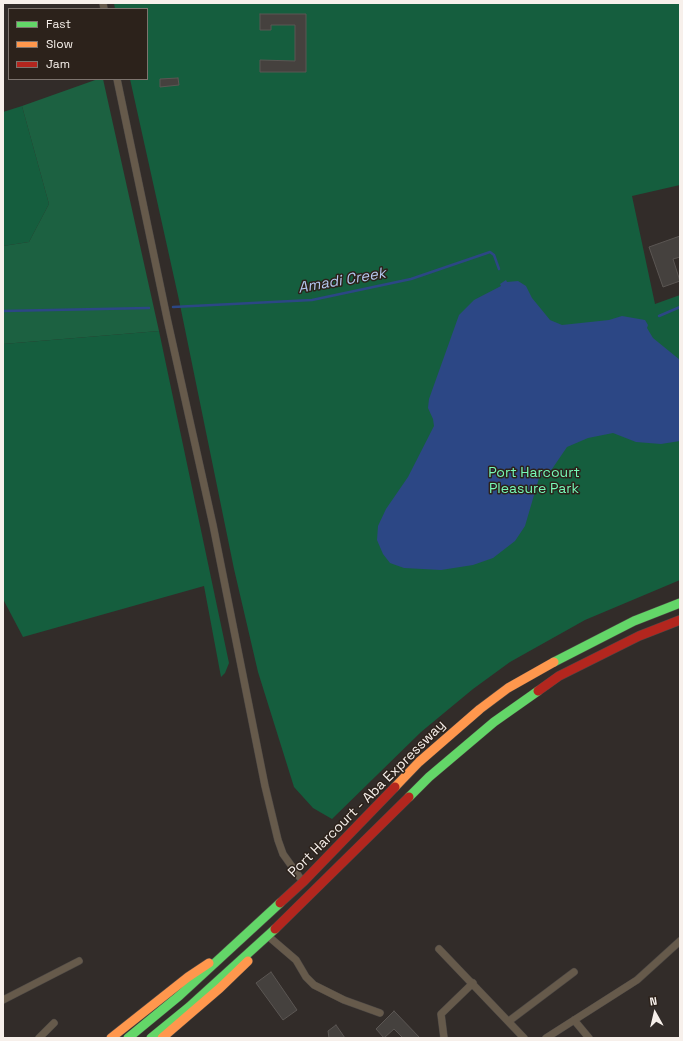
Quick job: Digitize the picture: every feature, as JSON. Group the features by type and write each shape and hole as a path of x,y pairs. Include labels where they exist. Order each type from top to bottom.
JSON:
{"main road":[{"name":"Port Harcourt - Aba Expressway","path":"128,1038 179,996 303,882 419,762 486,705 508,688 547,666 634,621 680,603"},
{"name":"Port Harcourt - Aba Expressway","path":"151,1038 189,1007 260,944 429,777 494,722 559,676 639,636 680,620"},
{"path":"162,1038 243,967 260,944"},
{"path":"111,1038 142,1015 188,977 234,945"}],"street":[{"path":"117,80 167,318 213,526 265,786 278,840 283,854 303,882"},
{"path":"268,936 296,960 306,977 314,986 344,1000 380,1013"},
{"path":"546,1038 637,980 680,941"},
{"path":"439,949 524,1038"},
{"path":"3,1000 78,961"},
{"path":"509,1021 574,972"},
{"path":"444,1038 441,1014 473,983"},
{"path":"574,1020 589,1038"},
{"path":"39,1038 54,1024"}],"green space":[{"name":"Port Harcourt Pleasure Park","path":"114,3 680,3 680,185 632,196 655,304 680,295 680,580 585,620 510,662 473,689 421,732 332,819 313,808 294,787 258,672 234,569 179,300 130,80 148,80 148,8 115,8"},
{"path":"95,80 103,80 159,331 3,344 3,246 29,242 49,204 22,106"},
{"path":"22,106 49,204 29,242 3,246 3,112"},
{"path":"159,331 229,663 225,673 221,677 204,586 23,637 3,599 3,344"}],"water":[{"path":"506,280 507,282 518,281 526,286 532,298 550,320 562,325 609,320 622,316 645,320 648,325 647,328 653,338 680,360 680,441 661,444 636,442 613,433 588,438 567,447 552,469 539,478 525,526 515,541 493,558 473,565 441,570 404,568 390,563 383,554 377,540 378,526 386,509 408,477 434,426 433,419 428,408 429,399 459,315 474,300 501,286 500,284"}],"building":[{"path":"260,14 306,14 306,72 260,72 260,60 295,61 295,25 271,25 271,30 260,30"},
{"path":"178,78 179,85 160,87 160,79"},
{"path":"680,236 680,257 673,259 680,281 663,287 649,247"},
{"path":"271,972 297,1010 283,1020 256,983"},
{"path":"394,1011 420,1038 403,1038 394,1029 384,1038 376,1029"},
{"path":"336,1025 345,1038 329,1038 328,1031"}],"waterway":[{"name":"Amadi Creek","path":"173,307 312,300 411,279 490,252 494,255 499,269"},
{"name":"Amadi Creek","path":"659,316 680,307"},
{"name":"Amadi Creek","path":"3,311 149,308"}],"traffic: fast":[{"path":"554,662 634,621 680,603"},
{"path":"409,797 429,777 494,722 538,691"},
{"path":"128,1038 179,996 280,903"},
{"path":"151,1038 189,1007 275,929"}],"traffic: slow":[{"path":"395,787 419,762 480,709 508,688 554,662"},
{"path":"162,1038 220,988 248,961"},
{"path":"111,1038 188,977 209,963"}],"traffic: jam":[{"path":"538,691 559,676 639,636 680,620"},
{"path":"280,903 303,882 395,787"},
{"path":"275,929 409,797"}]}
